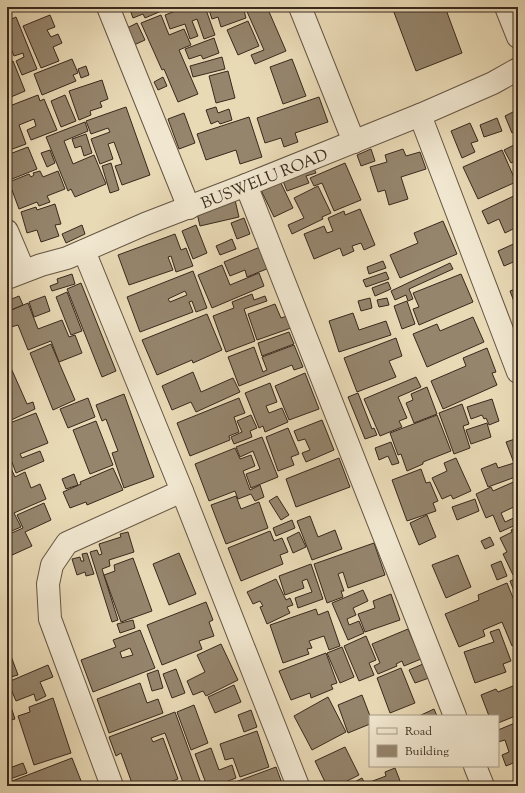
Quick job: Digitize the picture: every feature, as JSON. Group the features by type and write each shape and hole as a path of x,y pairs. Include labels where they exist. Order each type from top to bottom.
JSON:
{"street":[{"path":"108,7 189,208"},
{"path":"300,7 354,142"},
{"path":"506,7 518,37"},
{"name":"BUSWELU ROAD","path":"15,274 84,251 145,224 420,116 493,84 518,69"},
{"path":"420,116 518,372"},
{"path":"246,185 455,715"},
{"path":"7,231 15,274"},
{"path":"84,251 182,491 298,786"},
{"path":"112,786 50,619 48,584 52,564 67,543 182,491"},
{"path":"475,767 483,786"}],"building":[{"path":"129,7 165,7 166,9 145,18 143,14 133,18"},
{"path":"186,7 205,7 215,35 204,39 197,19 192,21 198,36 190,39 185,24 170,29 165,15"},
{"path":"208,7 243,7 246,18 221,27 218,17 212,19"},
{"path":"245,7 267,7 286,51 255,64 251,55 264,50"},
{"path":"392,7 445,7 462,53 416,71"},
{"path":"50,15 55,27 47,30 51,37 58,34 62,43 53,47 59,61 41,68 23,26"},
{"path":"161,15 169,35 184,29 191,45 179,50 198,94 178,102 164,69 162,70 141,23"},
{"path":"16,17 37,69 22,75 16,61 24,57 23,53 14,56 7,39 7,21"},
{"path":"248,21 259,46 238,55 227,30"},
{"path":"137,23 145,40 134,45 127,28"},
{"path":"214,38 219,53 203,59 201,55 189,59 185,49"},
{"path":"222,57 225,69 193,77 190,66"},
{"path":"72,59 78,73 73,75 76,81 42,95 34,74"},
{"path":"292,59 306,96 283,104 270,67"},
{"path":"13,61 25,91 11,97 7,89 7,64"},
{"path":"86,66 89,75 81,78 78,69"},
{"path":"228,71 235,98 216,103 209,76"},
{"path":"163,77 167,86 158,90 154,82"},
{"path":"102,80 108,99 100,102 102,107 90,111 91,115 79,120 69,91"},
{"path":"38,95 40,101 44,99 57,130 31,140 27,130 36,126 34,119 19,125 26,144 7,151 7,107"},
{"path":"65,95 76,121 61,127 51,101"},
{"path":"319,97 328,122 295,133 298,142 284,147 281,138 265,143 257,118"},
{"path":"126,107 150,175 122,185 115,166 122,164 114,142 108,144 113,159 100,164 91,139 110,132 108,128 91,134 86,121"},
{"path":"216,107 218,113 229,109 232,120 220,124 218,121 211,124 206,110"},
{"path":"515,111 518,118 518,130 512,133 505,116"},
{"path":"184,113 195,143 179,149 168,119"},
{"path":"249,117 262,157 240,164 236,150 206,160 197,134"},
{"path":"497,118 502,131 484,137 480,125"},
{"path":"85,122 88,131 64,141 73,164 94,155 106,184 75,197 71,189 68,191 46,137"},
{"path":"470,123 478,141 471,143 475,152 462,158 451,131"},
{"path":"86,134 92,153 84,156 81,146 75,148 72,139"},
{"path":"518,143 518,159 511,163 504,150"},
{"path":"28,147 37,169 7,181 7,155"},
{"path":"371,149 375,161 361,166 357,155"},
{"path":"403,149 406,156 420,152 426,169 401,177 408,199 389,205 385,190 378,192 370,167 387,162 385,155"},
{"path":"50,150 55,163 47,167 41,153"},
{"path":"502,150 516,182 478,199 463,167"},
{"path":"111,163 119,190 110,193 102,166"},
{"path":"345,163 361,200 334,211 322,183 314,186 310,178"},
{"path":"312,164 316,173 306,176 309,183 287,191 281,176"},
{"path":"40,171 43,177 58,171 65,189 47,196 50,202 39,206 37,202 19,209 9,182 29,174 31,177 34,175 33,173"},
{"path":"279,179 293,208 274,217 260,188"},
{"path":"318,186 331,213 322,217 323,219 292,234 288,225 304,218 294,198"},
{"path":"518,194 518,236 515,228 505,233 499,219 488,224 482,211"},
{"path":"235,200 239,217 200,226 196,209"},
{"path":"55,204 61,224 55,225 59,236 41,242 37,230 27,233 21,212 36,207 37,210"},
{"path":"360,209 375,245 364,250 361,243 352,246 354,251 343,256 340,248 314,259 304,234 324,226 327,233 333,231 328,218 344,211 345,215"},
{"path":"244,218 250,234 237,239 231,223"},
{"path":"443,221 457,254 400,278 390,255 418,243 414,233"},
{"path":"82,225 85,234 66,243 62,234"},
{"path":"196,225 207,253 193,259 182,231"},
{"path":"175,234 181,250 186,248 193,266 176,272 171,256 168,257 173,270 129,285 118,255"},
{"path":"232,239 236,249 220,255 216,246"},
{"path":"518,242 518,260 504,266 498,251"},
{"path":"260,247 269,268 247,277 245,270 230,276 224,262"},
{"path":"383,261 386,268 369,274 367,267"},
{"path":"450,263 453,269 409,289 413,299 408,301 406,295 395,300 391,291"},
{"path":"222,265 230,285 259,273 264,286 212,308 198,275"},
{"path":"193,271 207,308 196,312 192,301 189,302 193,312 140,332 127,297","holes":["185,291 187,295 170,302 168,299"]},
{"path":"386,272 389,279 366,287 363,280"},
{"path":"72,274 75,284 52,291 50,286 58,283 57,279"},
{"path":"461,274 473,302 419,325 413,309 419,307 413,293"},
{"path":"388,282 391,289 375,296 372,288"},
{"path":"81,283 116,371 102,377 67,289"},
{"path":"518,288 518,312 510,291"},
{"path":"67,292 82,331 71,335 56,297"},
{"path":"252,294 254,300 265,296 267,301 244,309 255,341 226,352 213,316 234,308 232,302"},
{"path":"19,296 23,305 11,310 7,301"},
{"path":"45,296 50,311 34,317 29,302"},
{"path":"370,298 372,308 361,311 358,301"},
{"path":"387,298 389,305 379,307 377,300"},
{"path":"407,301 415,324 402,329 394,306"},
{"path":"28,303 38,329 62,320 69,337 75,335 82,353 59,362 51,341 28,350 18,325 11,327 7,317 7,312"},
{"path":"275,304 281,318 287,316 291,328 257,340 248,314"},
{"path":"353,313 359,330 386,321 391,335 339,352 329,321"},
{"path":"207,314 222,350 193,363 192,360 157,375 142,340"},
{"path":"473,317 484,342 427,367 413,334 437,324 440,331"},
{"path":"289,332 294,344 262,356 258,343"},
{"path":"396,338 402,356 389,361 396,377 357,392 344,358"},
{"path":"51,344 75,400 53,410 30,353"},
{"path":"294,345 303,367 294,370 292,365 239,386 228,357 254,347 263,372 267,370 262,357"},
{"path":"487,348 496,372 492,373 497,385 443,409 431,381 466,366 463,358"},
{"path":"11,368 27,404 33,402 35,409 7,422 7,370"},
{"path":"193,372 201,392 233,378 240,392 196,412 191,402 172,410 162,386"},
{"path":"305,373 319,409 289,420 275,386"},
{"path":"416,377 421,387 398,397 407,418 399,421 402,427 380,436 364,399"},
{"path":"270,383 277,402 266,406 269,413 282,408 288,422 265,432 263,426 259,428 245,393"},
{"path":"427,387 437,414 414,423 406,403 413,400 411,394"},
{"path":"358,393 372,429 374,428 377,435 365,439 348,397"},
{"path":"124,394 154,477 124,488 112,453 118,451 106,419 102,421 96,405"},
{"path":"88,398 95,417 68,428 60,409"},
{"path":"239,398 245,413 234,417 239,432 229,436 230,440 190,456 177,423"},
{"path":"492,399 499,421 489,425 486,418 484,419 482,415 471,419 467,407"},
{"path":"462,404 469,424 463,426 470,448 454,454 439,413"},
{"path":"36,413 48,443 20,454 22,458 40,451 44,461 16,473 10,457 7,458 7,424"},
{"path":"251,415 257,428 250,431 252,437 234,444 231,437 242,432 237,421"},
{"path":"437,415 451,451 423,462 423,464 407,471 401,454 398,455 390,433"},
{"path":"322,420 334,450 306,462 302,453 310,450 305,439 298,441 294,431"},
{"path":"96,421 113,465 90,474 73,430"},
{"path":"487,423 491,437 471,444 466,430"},
{"path":"288,428 299,454 291,457 294,465 278,471 266,437"},
{"path":"262,437 278,477 251,488 246,474 260,469 253,451 240,457 236,447"},
{"path":"518,438 518,476 488,487 481,469 496,463 498,468 514,463 506,442"},
{"path":"391,442 399,463 392,465 388,456 379,460 375,448"},
{"path":"235,448 240,459 251,455 255,466 243,471 250,490 260,485 264,497 255,501 251,494 238,499 235,491 209,501 195,464"},
{"path":"339,458 350,487 296,507 286,479"},
{"path":"456,458 471,491 453,499 451,495 442,499 432,478 447,471 444,463"},
{"path":"10,466 15,477 25,472 31,488 40,484 46,499 14,513 21,527 7,533 7,467"},
{"path":"113,468 123,490 87,505 86,502 70,508 63,492 81,484 80,482"},
{"path":"421,469 426,483 430,482 438,501 433,503 436,511 407,521 392,480"},
{"path":"74,474 78,485 66,489 62,479"},
{"path":"518,480 518,505 501,513 505,522 518,516 518,524 500,532 493,515 486,518 476,494 491,487 493,491"},
{"path":"236,496 241,509 259,502 268,528 226,544 211,505"},
{"path":"277,496 289,515 281,520 269,501"},
{"path":"475,499 479,511 457,520 452,507"},
{"path":"44,503 51,520 25,532 32,546 10,556 7,548 7,535 23,528 17,515"},
{"path":"427,515 436,537 419,545 410,523"},
{"path":"310,516 318,537 335,530 342,549 312,560 297,521"},
{"path":"292,520 295,528 276,536 273,528"},
{"path":"518,527 518,572 513,575 503,554 507,552 500,538"},
{"path":"270,531 274,541 282,538 288,552 280,555 283,564 241,581 228,548"},
{"path":"128,532 134,552 109,560 110,566 102,569 118,620 112,622 90,552 97,550 99,555 102,554 99,544 121,537 120,534"},
{"path":"299,532 306,547 293,553 287,538"},
{"path":"490,537 494,545 485,549 481,541"},
{"path":"374,543 385,575 348,588 343,572 338,574 344,591 341,591 343,597 327,603 314,564"},
{"path":"87,553 94,574 86,576 85,572 77,575 72,559 80,557 81,561 84,561 82,554"},
{"path":"179,553 196,594 169,605 153,564"},
{"path":"458,555 471,587 446,598 432,565"},
{"path":"133,558 152,611 121,622 104,575 115,571 114,565"},
{"path":"501,561 507,576 497,580 491,565"},
{"path":"311,564 323,599 298,608 295,598 312,592 307,579 302,581 304,588 285,595 279,576"},
{"path":"518,578 518,601 510,581"},
{"path":"276,579 286,600 290,598 293,605 287,607 290,613 267,624 260,607 263,606 260,601 253,604 247,592"},
{"path":"507,583 518,610 518,643 512,646 502,622 483,630 485,636 459,647 445,614 479,600 478,595"},
{"path":"363,590 368,601 353,608 356,615 347,619 349,625 359,621 364,633 348,640 332,603"},
{"path":"391,594 400,620 365,632 358,614 375,608 373,601"},
{"path":"206,602 213,620 209,622 214,636 199,641 202,649 162,665 147,625"},
{"path":"316,609 318,615 328,611 340,646 329,650 324,636 309,641 312,648 307,649 309,654 283,663 270,625"},
{"path":"133,620 135,628 120,633 117,624"},
{"path":"408,629 421,659 404,666 402,661 396,664 397,666 378,674 374,666 380,663 372,644"},
{"path":"499,629 511,661 503,664 506,672 475,683 464,652 494,642 490,632"},
{"path":"140,630 155,668 93,692 81,660 116,647 113,640","holes":["130,648 133,655 122,658 120,652"]},
{"path":"366,636 376,660 369,663 374,675 359,681 344,646"},
{"path":"221,644 238,680 206,696 203,691 193,695 187,681 205,672 197,655"},
{"path":"342,647 354,677 340,683 327,653"},
{"path":"8,648 18,675 7,678 7,649"},
{"path":"326,653 337,683 331,685 333,689 311,698 310,693 291,700 279,671"},
{"path":"423,664 429,678 415,683 409,670"},
{"path":"48,665 53,677 40,682 46,696 36,701 34,694 16,701 8,682"},
{"path":"401,668 415,703 390,713 377,678"},
{"path":"176,669 185,693 172,698 163,674"},
{"path":"158,670 163,688 152,691 147,674"},
{"path":"140,683 147,703 158,699 163,713 109,733 97,699"},
{"path":"518,684 518,715 499,723 499,715 489,715 481,695 496,689 498,692"},
{"path":"234,685 241,702 215,713 208,697"},
{"path":"7,695 15,719 7,721"},
{"path":"362,695 370,715 369,724 348,733 338,705"},
{"path":"328,697 346,732 312,750 294,716"},
{"path":"53,698 71,753 34,765 18,716 30,712 29,707"},
{"path":"194,705 208,743 191,750 177,712"},
{"path":"434,709 437,715 421,715"},
{"path":"251,710 257,727 244,732 238,715"},
{"path":"175,712 202,786 181,786 184,785 165,733 151,738 153,742 163,738 178,779 170,782 172,786 133,786 121,753 116,756 109,737"},
{"path":"515,723 518,731 518,761 506,766 502,755 509,752 505,740 499,742 499,730"},
{"path":"257,731 269,767 240,777 233,758 225,760 220,744"},
{"path":"345,747 359,775 337,786 327,786 315,761"},
{"path":"211,748 219,770 232,765 236,778 215,786 207,786 195,754"},
{"path":"72,758 83,786 7,786 7,783"},
{"path":"23,763 27,773 7,780 7,769"},
{"path":"276,767 283,786 231,786 230,784"},
{"path":"395,768 402,786 372,786 370,782 386,776 385,772"},
{"path":"362,778 366,786 347,786"}]}
